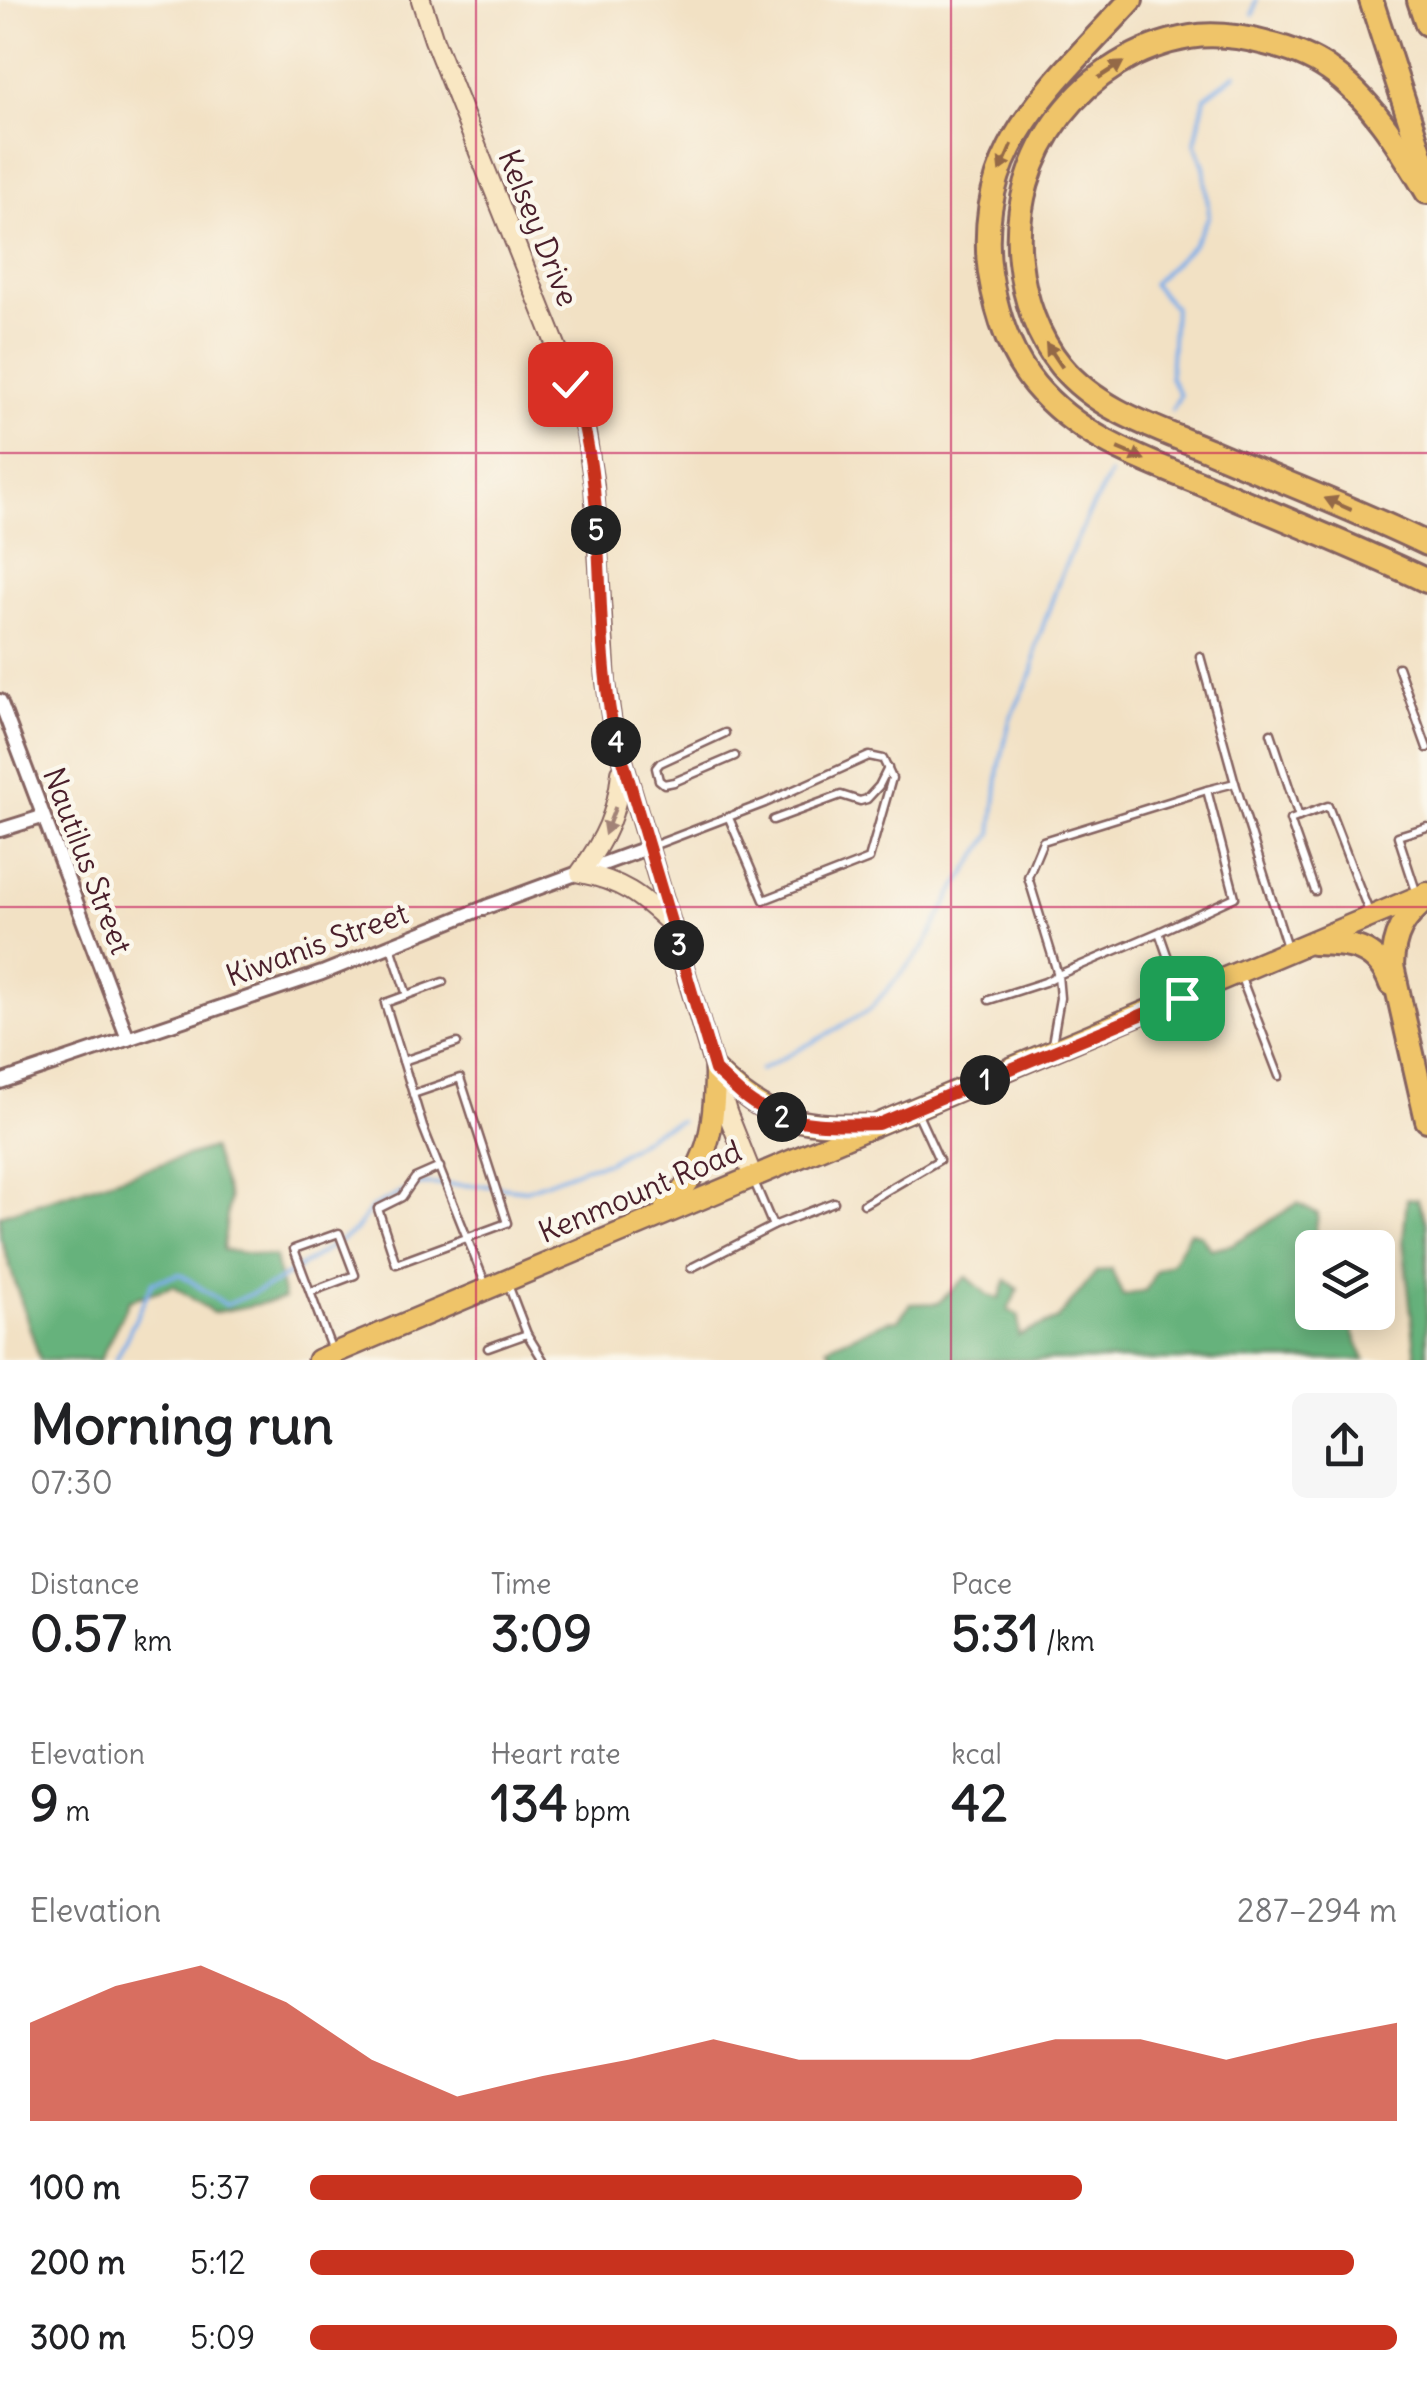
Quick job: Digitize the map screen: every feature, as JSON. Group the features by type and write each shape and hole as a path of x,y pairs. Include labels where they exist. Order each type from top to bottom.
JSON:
{"highway":[{"path":"1131,0 1034,110 1010,147 997,178 988,212 988,256 994,299 1009,341 1033,383 1065,415 1104,443 1427,581"},
{"path":"1371,0 1427,174"},
{"path":"1419,0 1427,24"},
{"path":"1427,192 1366,102 1328,68 1286,48 1242,37 1193,36 1146,48 1103,74 1066,107 1039,147 1022,195 1018,241 1022,286 1038,328 1060,366 1093,396 1128,416 1427,544"},
{"path":"1424,896 1404,922 1392,947 1392,966 1427,1120"},
{"path":"1313,943 1348,944 1374,955 1388,975 1401,1013"}],"main road":[{"name":"Kelsey Drive","path":"422,0 586,432 594,485 608,704 621,761 727,1112 753,1178"},
{"path":"621,761 618,798 610,824 580,873 627,888 673,926"},
{"name":"Kenmount Road","path":"326,1357 1424,896"},
{"path":"715,1070 741,1095 783,1117 836,1125 878,1124"},
{"path":"657,1218 692,1178 701,1158 715,1114 715,1070"}],"street":[{"name":"Nautilus Street","path":"0,702 128,1039"},
{"path":"0,830 42,817"},
{"name":"Kiwanis Street","path":"0,1082 322,973 649,848"}],"lane":[{"path":"1200,656 1289,953"},
{"path":"1398,666 1427,748"},
{"path":"725,733 660,762 656,768 659,780 664,784 674,782 735,756"},
{"path":"1272,733 1298,817"},
{"path":"649,848 729,818 870,756 883,760 892,778 869,859 764,900 729,818"},
{"path":"773,820 841,795 860,801 868,799 888,767"},
{"path":"1051,1052 1060,998 1058,975 1028,878 1044,841 1235,783"},
{"path":"989,1000 1045,982 1236,898 1207,790"},
{"path":"1315,891 1290,820 1328,806 1371,918"},
{"path":"1424,896 1398,836 1427,826"},
{"path":"1159,932 1182,998"},
{"path":"391,946 407,995"},
{"path":"1239,974 1279,1076"},
{"path":"443,982 385,1004 423,1127 468,1238 543,1360"},
{"path":"403,1062 456,1043"},
{"path":"413,1094 460,1078 507,1223 396,1264 378,1209 402,1197 415,1178 440,1166"},
{"path":"864,1204 940,1160 915,1109"},
{"path":"753,1178 773,1226"},
{"path":"690,1268 773,1226 834,1202"},
{"path":"310,1292 355,1275 339,1234 294,1249 310,1292 326,1357"},
{"path":"488,1348 526,1334"}],"green space":[{"path":"212,1148 229,1199 223,1250 275,1257 284,1299 213,1313 174,1286 129,1300 100,1360 40,1360 0,1236 0,1215"},
{"path":"1407,1198 1417,1199 1427,1224 1427,1360 1412,1360 1416,1358 1403,1241"},
{"path":"1298,1203 1318,1214 1316,1230 1295,1230 1295,1330 1352,1330 1365,1360 836,1360 827,1347 898,1320 911,1304 938,1303 967,1277 999,1299 1006,1280 1018,1289 1008,1310 1019,1316 1018,1336 1058,1319 1096,1272 1111,1269 1123,1296 1146,1290 1156,1271 1172,1263 1190,1231 1201,1235 1210,1249 1233,1244"}],"waterway":[{"path":"1253,15 1256,0"},
{"path":"1172,410 1180,395 1170,377 1174,307 1152,284 1193,245 1209,216 1204,166 1195,143 1205,97 1236,74"},
{"path":"760,1070 870,1009 923,949 953,892 992,834 999,769 1010,719 1033,671 1036,646 1061,575 1110,474"},
{"path":"116,1360 153,1282 180,1274 226,1305 273,1284 355,1231 371,1208 420,1184 526,1190 608,1162 657,1130 680,1121"}],"route":[{"path":"570,384 586,432 594,485 612,723 715,1070 741,1095 783,1117 836,1125 878,1124 1182,998"}]}
